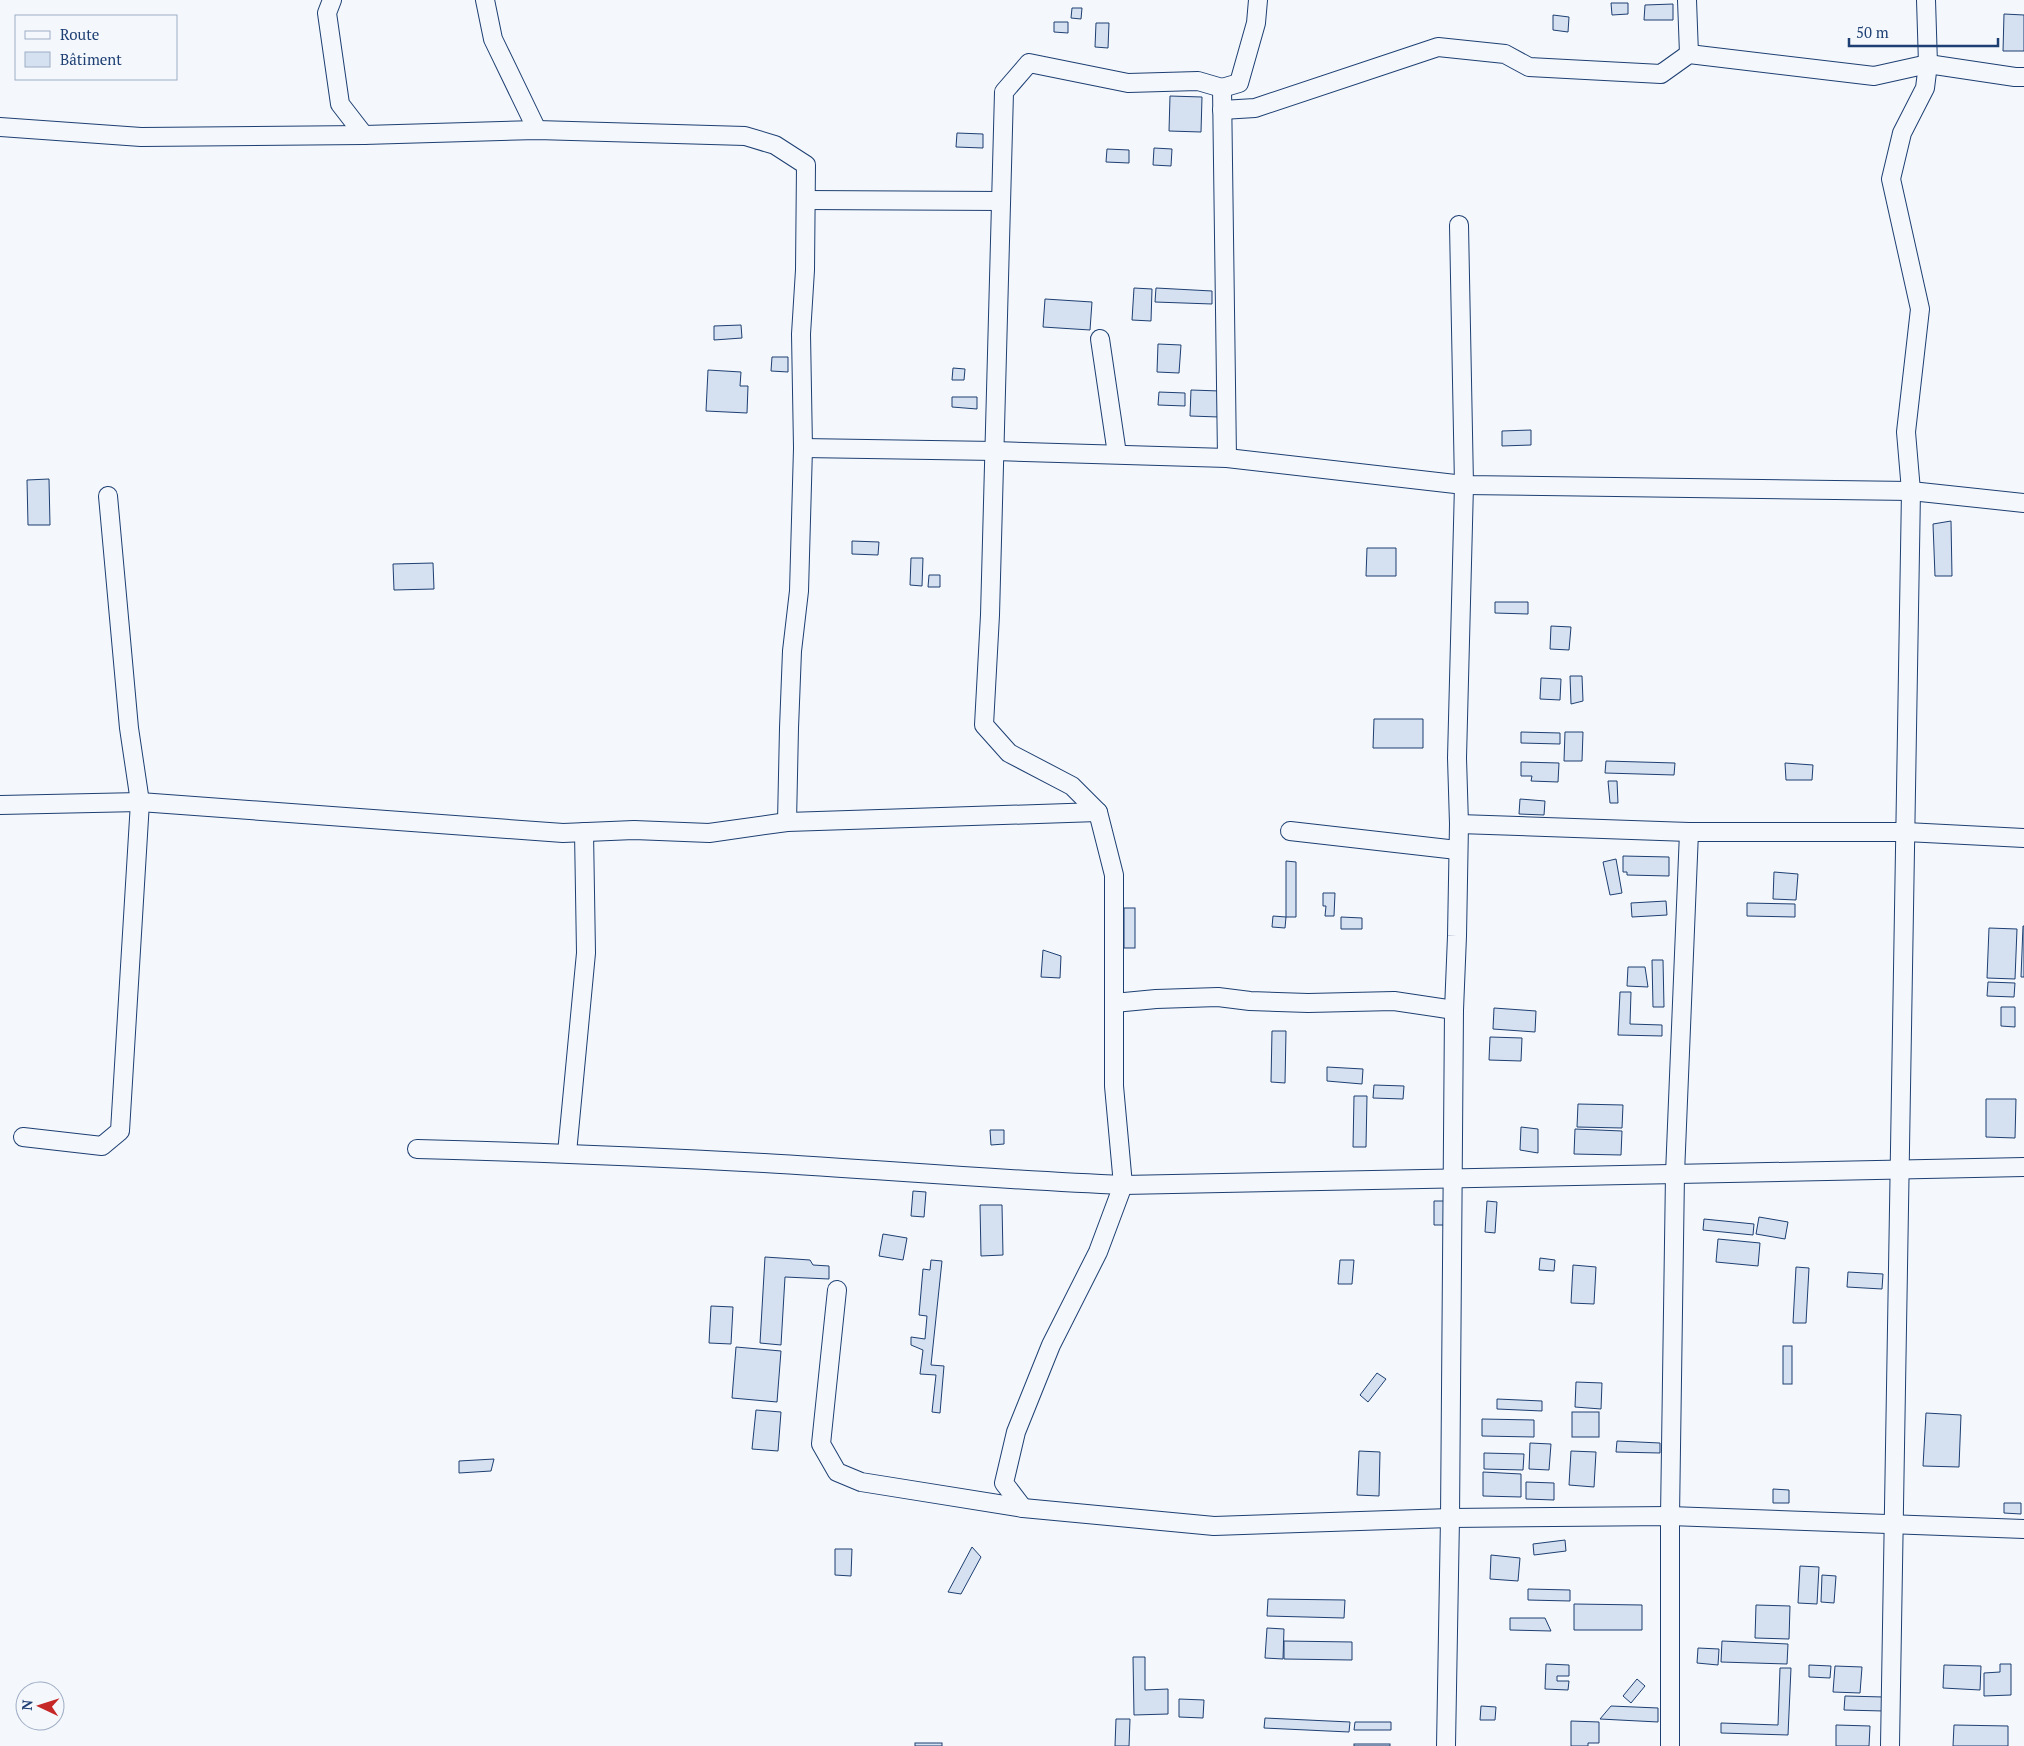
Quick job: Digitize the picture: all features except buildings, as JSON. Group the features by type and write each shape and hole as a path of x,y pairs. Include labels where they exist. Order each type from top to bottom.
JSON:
{"street":[{"path":"332,0 327,14 340,104 364,136"},
{"path":"485,0 493,39 538,130"},
{"path":"1022,1508 1004,1483 1016,1432 1051,1345 1098,1252 1123,1185 1114,1086 1114,875 1098,812 1072,786 1009,753 984,725 990,615 1004,92 1029,62 1128,83 1198,81 1222,88 1239,83 1256,24 1258,0"},
{"path":"1687,0 1689,54"},
{"path":"1890,1746 1911,491 1906,432 1920,309 1891,179 1902,133 1925,88 1928,64 1926,0"},
{"path":"1222,110 1255,108 1438,47 1504,54 1529,67 1661,74 1689,54 1874,76 1928,64 2024,77"},
{"path":"1222,88 1227,458"},
{"path":"0,127 141,137 364,136 538,130 745,136 775,145 806,165 805,270 801,334 803,448 799,591 792,651 787,822"},
{"path":"806,200 1001,202"},
{"path":"1446,1746 1450,1518 1454,1010 1459,824 1457,758 1464,485 1458,225"},
{"path":"1100,339 1117,454"},
{"path":"803,448 995,451 1227,458 1464,485 1911,491 2024,504"},
{"path":"22,1138 102,1146 120,1131 140,802 129,728 108,496"},
{"path":"0,805 140,802 544,832 634,830 709,833 787,822 1098,812"},
{"path":"1459,824 1689,832 1906,832 2024,838"},
{"path":"1290,831 1458,850"},
{"path":"567,1153 586,953 584,832"},
{"path":"1670,1746 1670,1516 1675,1174 1689,832"},
{"path":"1114,1003 1156,999 1218,997 1250,1001 1308,1003 1394,1001 1454,1010"},
{"path":"417,1149 567,1153 802,1165 995,1177 1038,1182 1123,1185 2024,1166"},
{"path":"837,1290 821,1444 837,1472 861,1482 1022,1508 1214,1526 1450,1518 1670,1516 2024,1530"}]}
